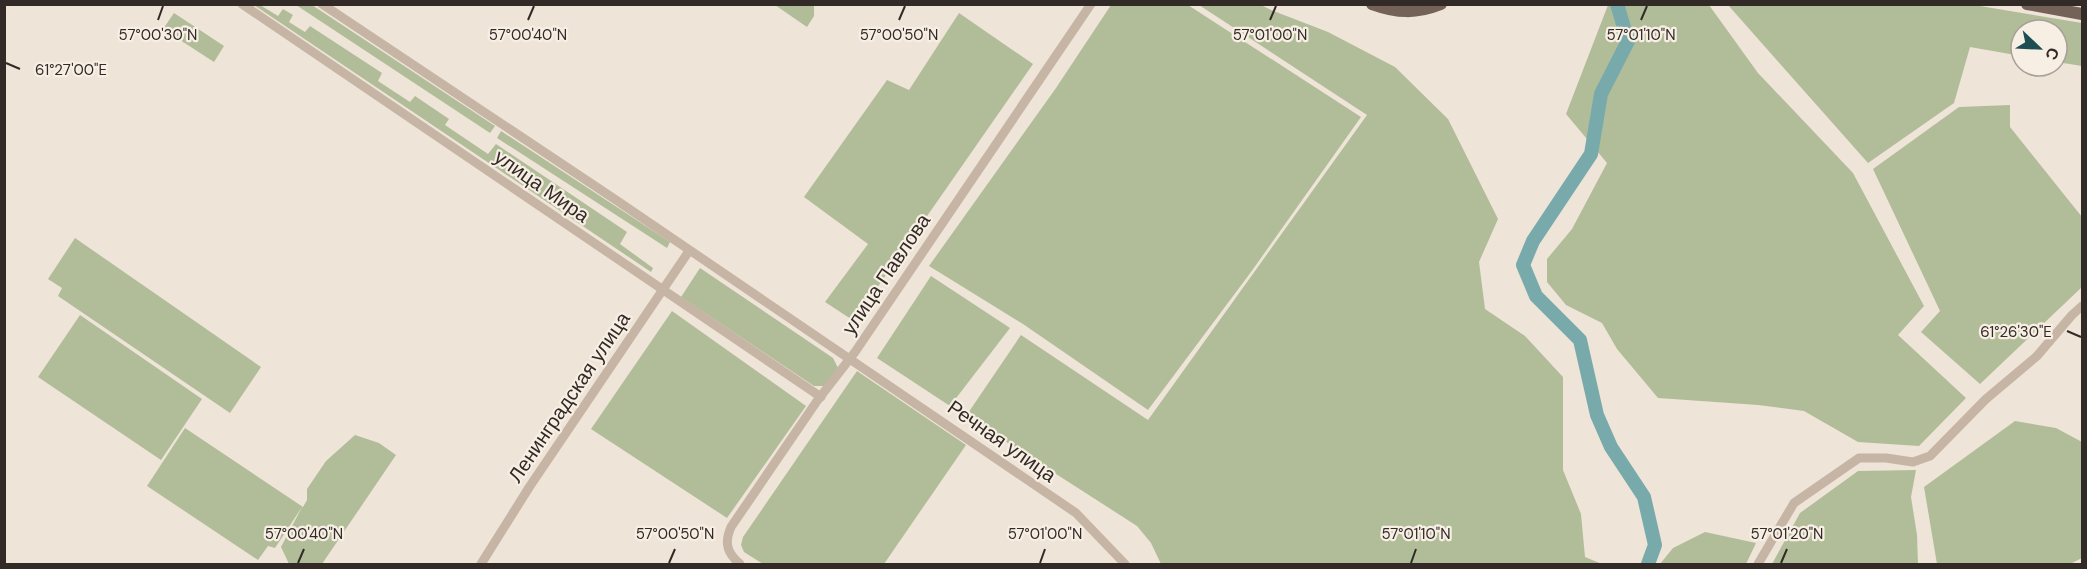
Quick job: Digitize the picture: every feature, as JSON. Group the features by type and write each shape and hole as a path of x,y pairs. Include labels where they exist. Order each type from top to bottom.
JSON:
{"main road":[{"path":"1372,4 1398,12 1412,13 1441,4"},
{"path":"2027,4 2082,14"}],"street":[{"name":"улица Мира","path":"242,4 821,397"},
{"name":"улица Мира","path":"322,4 849,360"},
{"name":"улица Павлова","path":"740,564 731,556 728,548 726,538 731,527 849,360 1091,4"},
{"name":"Ленинградская улица","path":"481,564 530,486 689,251"},
{"path":"1758,564 1794,503 1859,458 1886,458 1913,462 1930,456 1986,399 2037,356 2082,306"},
{"name":"Речная улица","path":"849,360 1076,513 1125,564"}],"green space":[{"path":"1968,4 2052,18 2009,18 2009,54 1970,47 1954,103 1868,163 1728,5"},
{"path":"254,5 260,5 278,16 283,9 293,15 289,22 305,32 310,26 382,73 378,81 410,102 415,96 449,119 445,125 488,154 496,144 627,232 620,244 653,268 651,272"},
{"path":"296,5 312,5 495,126 490,133"},
{"path":"775,5 814,5 814,16 807,27"},
{"path":"1111,5 1188,5 1361,117 1251,272 1148,410 1023,324 929,266 1056,88"},
{"path":"1199,5 1261,5 1328,32 1395,67 1448,119 1498,219 1479,262 1485,309 1525,336 1563,377 1563,470 1581,514 1585,557 1602,564 1161,564 1151,543 1137,526 966,416 1021,335 1148,420 1367,115"},
{"path":"1608,5 1709,5 1758,73 1853,173 1924,306 1898,335 1966,398 1919,446 1858,442 1804,411 1758,405 1658,398 1617,349 1602,323 1566,305 1547,282 1547,259 1572,229 1607,163 1566,114"},
{"path":"174,13 224,46 214,62 163,29"},
{"path":"959,13 1033,64 854,321 825,302 868,244 804,197 887,80 909,90"},
{"path":"2069,21 2082,23 2082,66 2069,64"},
{"path":"2010,105 2010,127 2082,217 2082,287 1980,384 1921,332 1940,311 1873,169 1959,107"},
{"path":"501,131 670,242 667,248 497,138"},
{"path":"75,238 261,367 230,413 58,296 62,288 48,279"},
{"path":"700,268 833,358 838,368 826,386 814,386 681,297"},
{"path":"931,276 1010,328 950,406 877,358"},
{"path":"672,311 806,406 727,518 591,429"},
{"path":"80,315 202,399 161,460 38,377"},
{"path":"857,371 966,445 884,564 763,564 744,552 741,545 743,537"},
{"path":"2015,421 2056,428 2082,442 2082,558 2070,564 1937,564 1924,487"},
{"path":"185,428 303,507 307,500 307,489 326,461 355,435 379,443 396,455 322,564 289,564 281,547 302,507 275,548 268,546 258,560 147,486"},
{"path":"1916,470 1911,497 1917,535 1918,564 1772,564 1800,513 1858,471"},
{"path":"1705,532 1756,543 1746,564 1660,564 1673,548"}],"waterway":[{"path":"1617,4 1628,41 1601,94 1591,154 1533,241 1523,265 1536,296 1580,340 1597,415 1611,447 1644,497 1655,545 1648,564"}]}
